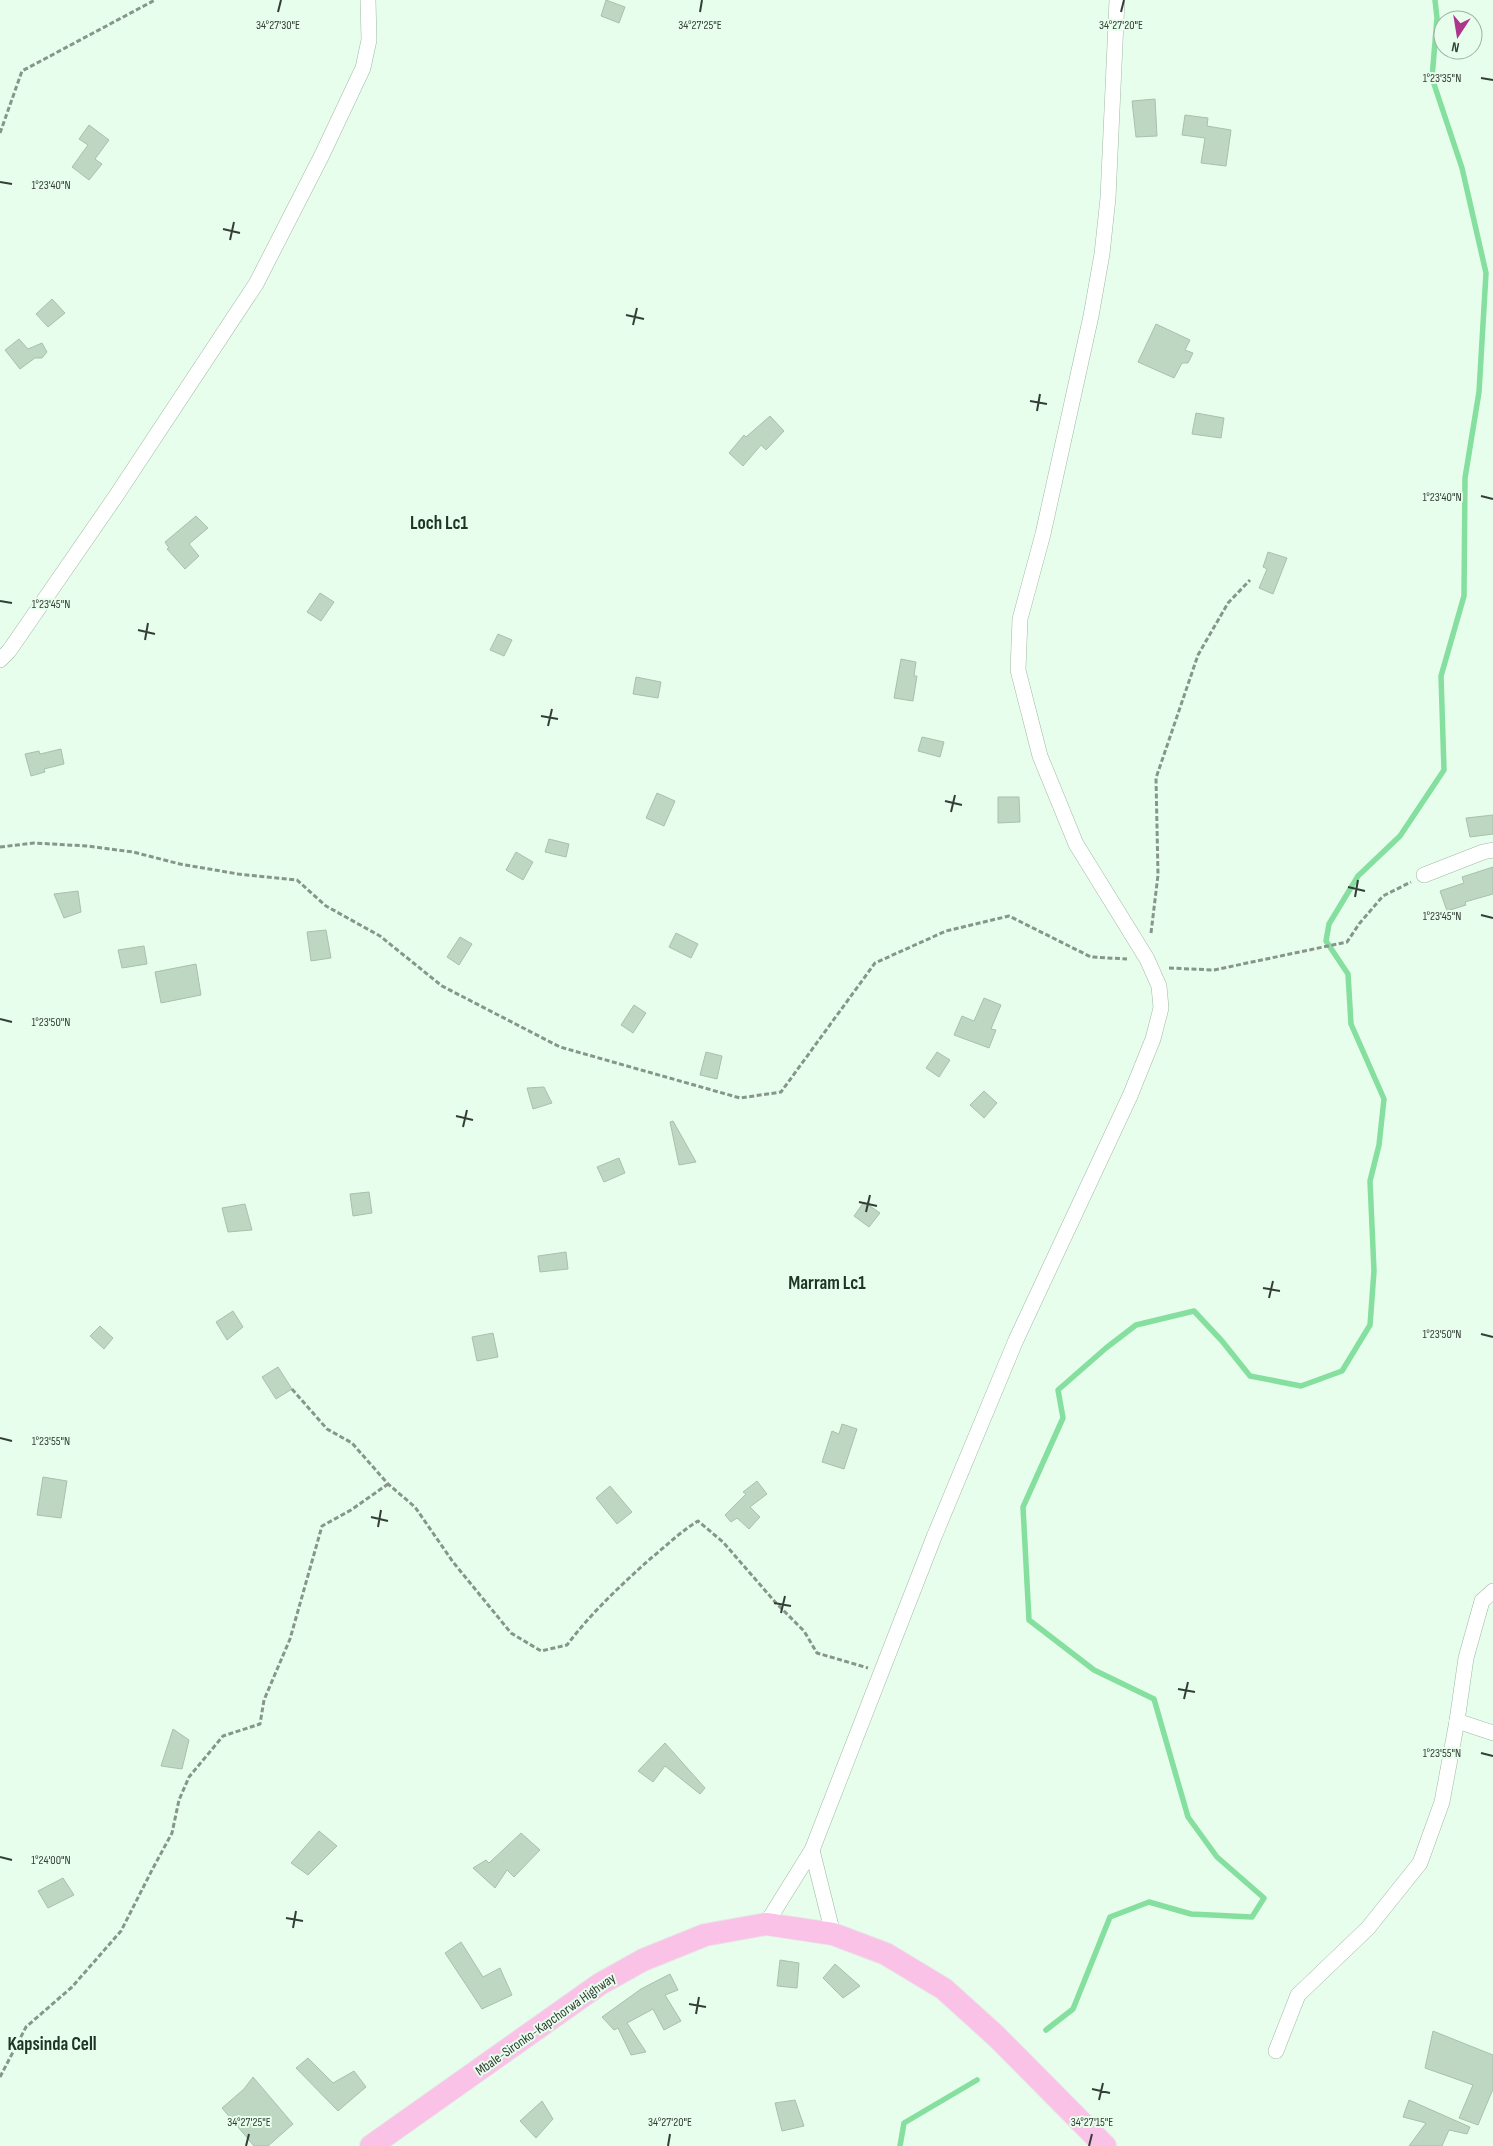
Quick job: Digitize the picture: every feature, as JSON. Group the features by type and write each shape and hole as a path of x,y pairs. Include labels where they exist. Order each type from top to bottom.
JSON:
{"main road":[{"name":"Mbale-Sironko-Kapchorwa Highway","path":"371,2146 609,1979 643,1960 705,1935 766,1924 833,1934 886,1954 944,1988 997,2037 1105,2146"}],"street":[{"path":"0,660 9,651 116,496 256,284 322,155 363,68 369,40 368,0"},
{"path":"766,1924 812,1850 934,1537 1016,1340 1081,1196 1130,1096 1153,1040 1161,1008 1159,986 1149,963 1076,844 1040,756 1018,670 1020,619 1043,534 1091,316 1102,254 1108,198 1117,0"},
{"path":"1424,875 1483,852 1493,850"},
{"path":"1276,2051 1298,1996 1368,1928 1420,1863 1442,1802 1466,1658 1482,1601 1493,1591"},
{"path":"1457,1721 1493,1734"},
{"path":"812,1850 833,1934"}],"path":[{"path":"0,133 22,71 155,0"},
{"path":"1149,963 1158,875 1156,778 1198,655 1228,603 1250,580"},
{"path":"0,847 34,844 87,846 133,852 180,864 238,874 297,880 326,906 380,936 442,986 560,1047 740,1098 781,1092 876,963 946,931 1008,916 1091,958 1214,970 1347,942 1382,896 1424,875"},
{"path":"292,1389 327,1429 352,1443 388,1484 415,1507 453,1562 511,1633 541,1651 567,1645 581,1626 619,1587 685,1529 698,1521 723,1542 776,1603 804,1631 817,1654 881,1672"},
{"path":"0,2077 26,2027 72,1987 121,1931 172,1833 179,1800 189,1778 223,1736 260,1724 264,1700 290,1639 322,1526 351,1510 388,1484"}],"building":[{"path":"606,0 625,7 619,23 601,16"},
{"path":"1155,99 1157,136 1136,137 1132,101"},
{"path":"1185,115 1208,118 1207,126 1231,130 1226,166 1201,163 1205,138 1182,135"},
{"path":"89,125 109,140 95,159 102,164 89,180 72,167 88,145 79,139"},
{"path":"52,299 65,313 48,327 36,314"},
{"path":"1156,324 1190,340 1185,350 1193,353 1188,363 1182,363 1174,378 1138,362"},
{"path":"19,339 28,349 42,343 47,352 42,358 35,358 20,369 5,350"},
{"path":"1196,413 1224,418 1221,438 1192,434"},
{"path":"770,416 784,431 766,450 761,445 743,466 729,453 744,435 746,437"},
{"path":"196,516 208,528 189,544 199,556 185,569 167,549 169,548 165,542"},
{"path":"1268,552 1287,558 1273,594 1259,588 1267,569 1263,567"},
{"path":"320,593 334,602 321,621 307,612"},
{"path":"498,634 512,640 504,656 490,650"},
{"path":"901,659 916,662 914,676 917,676 913,701 894,698"},
{"path":"636,677 661,682 658,698 633,694"},
{"path":"922,737 944,742 940,757 918,751"},
{"path":"61,749 64,764 44,769 45,772 31,776 25,754 39,751 40,754"},
{"path":"657,793 675,801 664,826 646,818"},
{"path":"998,797 1019,797 1020,822 998,823"},
{"path":"1493,815 1493,834 1470,837 1466,818"},
{"path":"549,839 569,844 566,857 545,852"},
{"path":"516,852 533,862 523,880 506,870"},
{"path":"1493,867 1493,894 1465,902 1466,905 1447,911 1440,891 1464,883 1462,877"},
{"path":"78,891 81,912 64,918 54,894"},
{"path":"326,930 331,958 311,961 307,932"},
{"path":"676,933 698,944 691,958 669,947"},
{"path":"460,937 472,944 459,965 447,957"},
{"path":"144,946 147,964 122,968 118,950"},
{"path":"196,964 201,995 161,1003 155,972"},
{"path":"984,998 1001,1005 991,1029 996,1030 989,1048 954,1035 962,1016 974,1021"},
{"path":"634,1005 646,1013 633,1033 621,1025"},
{"path":"706,1052 722,1056 717,1079 700,1075"},
{"path":"937,1052 950,1060 939,1077 926,1068"},
{"path":"544,1087 552,1103 533,1109 527,1088"},
{"path":"984,1091 997,1103 984,1118 970,1105"},
{"path":"673,1121 696,1162 679,1165 670,1122"},
{"path":"619,1158 625,1173 604,1182 597,1167"},
{"path":"369,1192 372,1213 353,1216 350,1194"},
{"path":"864,1202 880,1213 869,1227 854,1216"},
{"path":"245,1204 252,1230 228,1232 222,1208"},
{"path":"566,1252 568,1269 540,1272 538,1256"},
{"path":"233,1311 243,1327 227,1340 216,1322"},
{"path":"100,1326 113,1338 104,1349 90,1336"},
{"path":"493,1333 498,1357 477,1361 472,1337"},
{"path":"278,1367 292,1389 276,1399 262,1377"},
{"path":"842,1424 857,1429 844,1469 822,1462 832,1431 839,1434"},
{"path":"43,1477 67,1481 61,1518 37,1515"},
{"path":"757,1481 767,1494 750,1507 760,1517 749,1529 737,1518 731,1522 725,1515 746,1494 743,1492"},
{"path":"610,1486 632,1512 617,1524 596,1498"},
{"path":"173,1729 189,1740 182,1769 161,1766"},
{"path":"665,1743 705,1788 700,1794 665,1766 653,1782 638,1771"},
{"path":"319,1831 337,1846 308,1875 291,1863"},
{"path":"521,1833 540,1850 514,1877 507,1870 495,1888 473,1868 486,1860 489,1863"},
{"path":"63,1878 74,1895 48,1908 38,1891"},
{"path":"461,1942 483,1977 500,1968 512,1995 482,2009 445,1953"},
{"path":"780,1960 799,1963 797,1988 777,1986"},
{"path":"835,1964 860,1986 843,1998 823,1978"},
{"path":"670,1974 678,1990 665,1995 681,2021 664,2030 653,2009 627,2023 646,2052 631,2055 618,2028 614,2030 602,2017 641,1989"},
{"path":"1433,2031 1493,2055 1493,2089 1478,2125 1459,2118 1473,2085 1425,2068"},
{"path":"308,2058 333,2083 354,2071 366,2087 338,2111 296,2068"},
{"path":"253,2077 293,2124 268,2146 254,2146 222,2108 244,2089"},
{"path":"795,2100 804,2126 782,2131 775,2103"},
{"path":"1409,2100 1470,2127 1467,2134 1449,2130 1442,2146 1409,2146 1426,2123 1403,2117"},
{"path":"542,2101 553,2119 536,2138 520,2121"}],"waterway":[{"path":"1046,2030 1073,2009 1110,1917 1149,1902 1191,1914 1252,1917 1264,1898 1217,1857 1188,1817 1154,1699 1094,1670 1029,1620 1023,1507 1063,1418 1058,1390 1106,1348 1136,1325 1194,1311 1222,1341 1250,1376 1301,1386 1342,1371 1370,1325 1374,1271 1370,1181 1379,1145 1384,1099 1351,1024 1348,974 1326,941 1329,924 1358,876 1400,836 1444,770 1441,676 1464,596 1465,478 1479,392 1486,273 1462,168 1432,78 1437,18 1435,0"},
{"path":"900,2146 904,2123 977,2080"}],"district":[{"name":"Loch Lc1","path":"439,522"},
{"name":"Marram Lc1","path":"827,1282"},
{"name":"Kapsinda Cell","path":"52,2043"}]}
